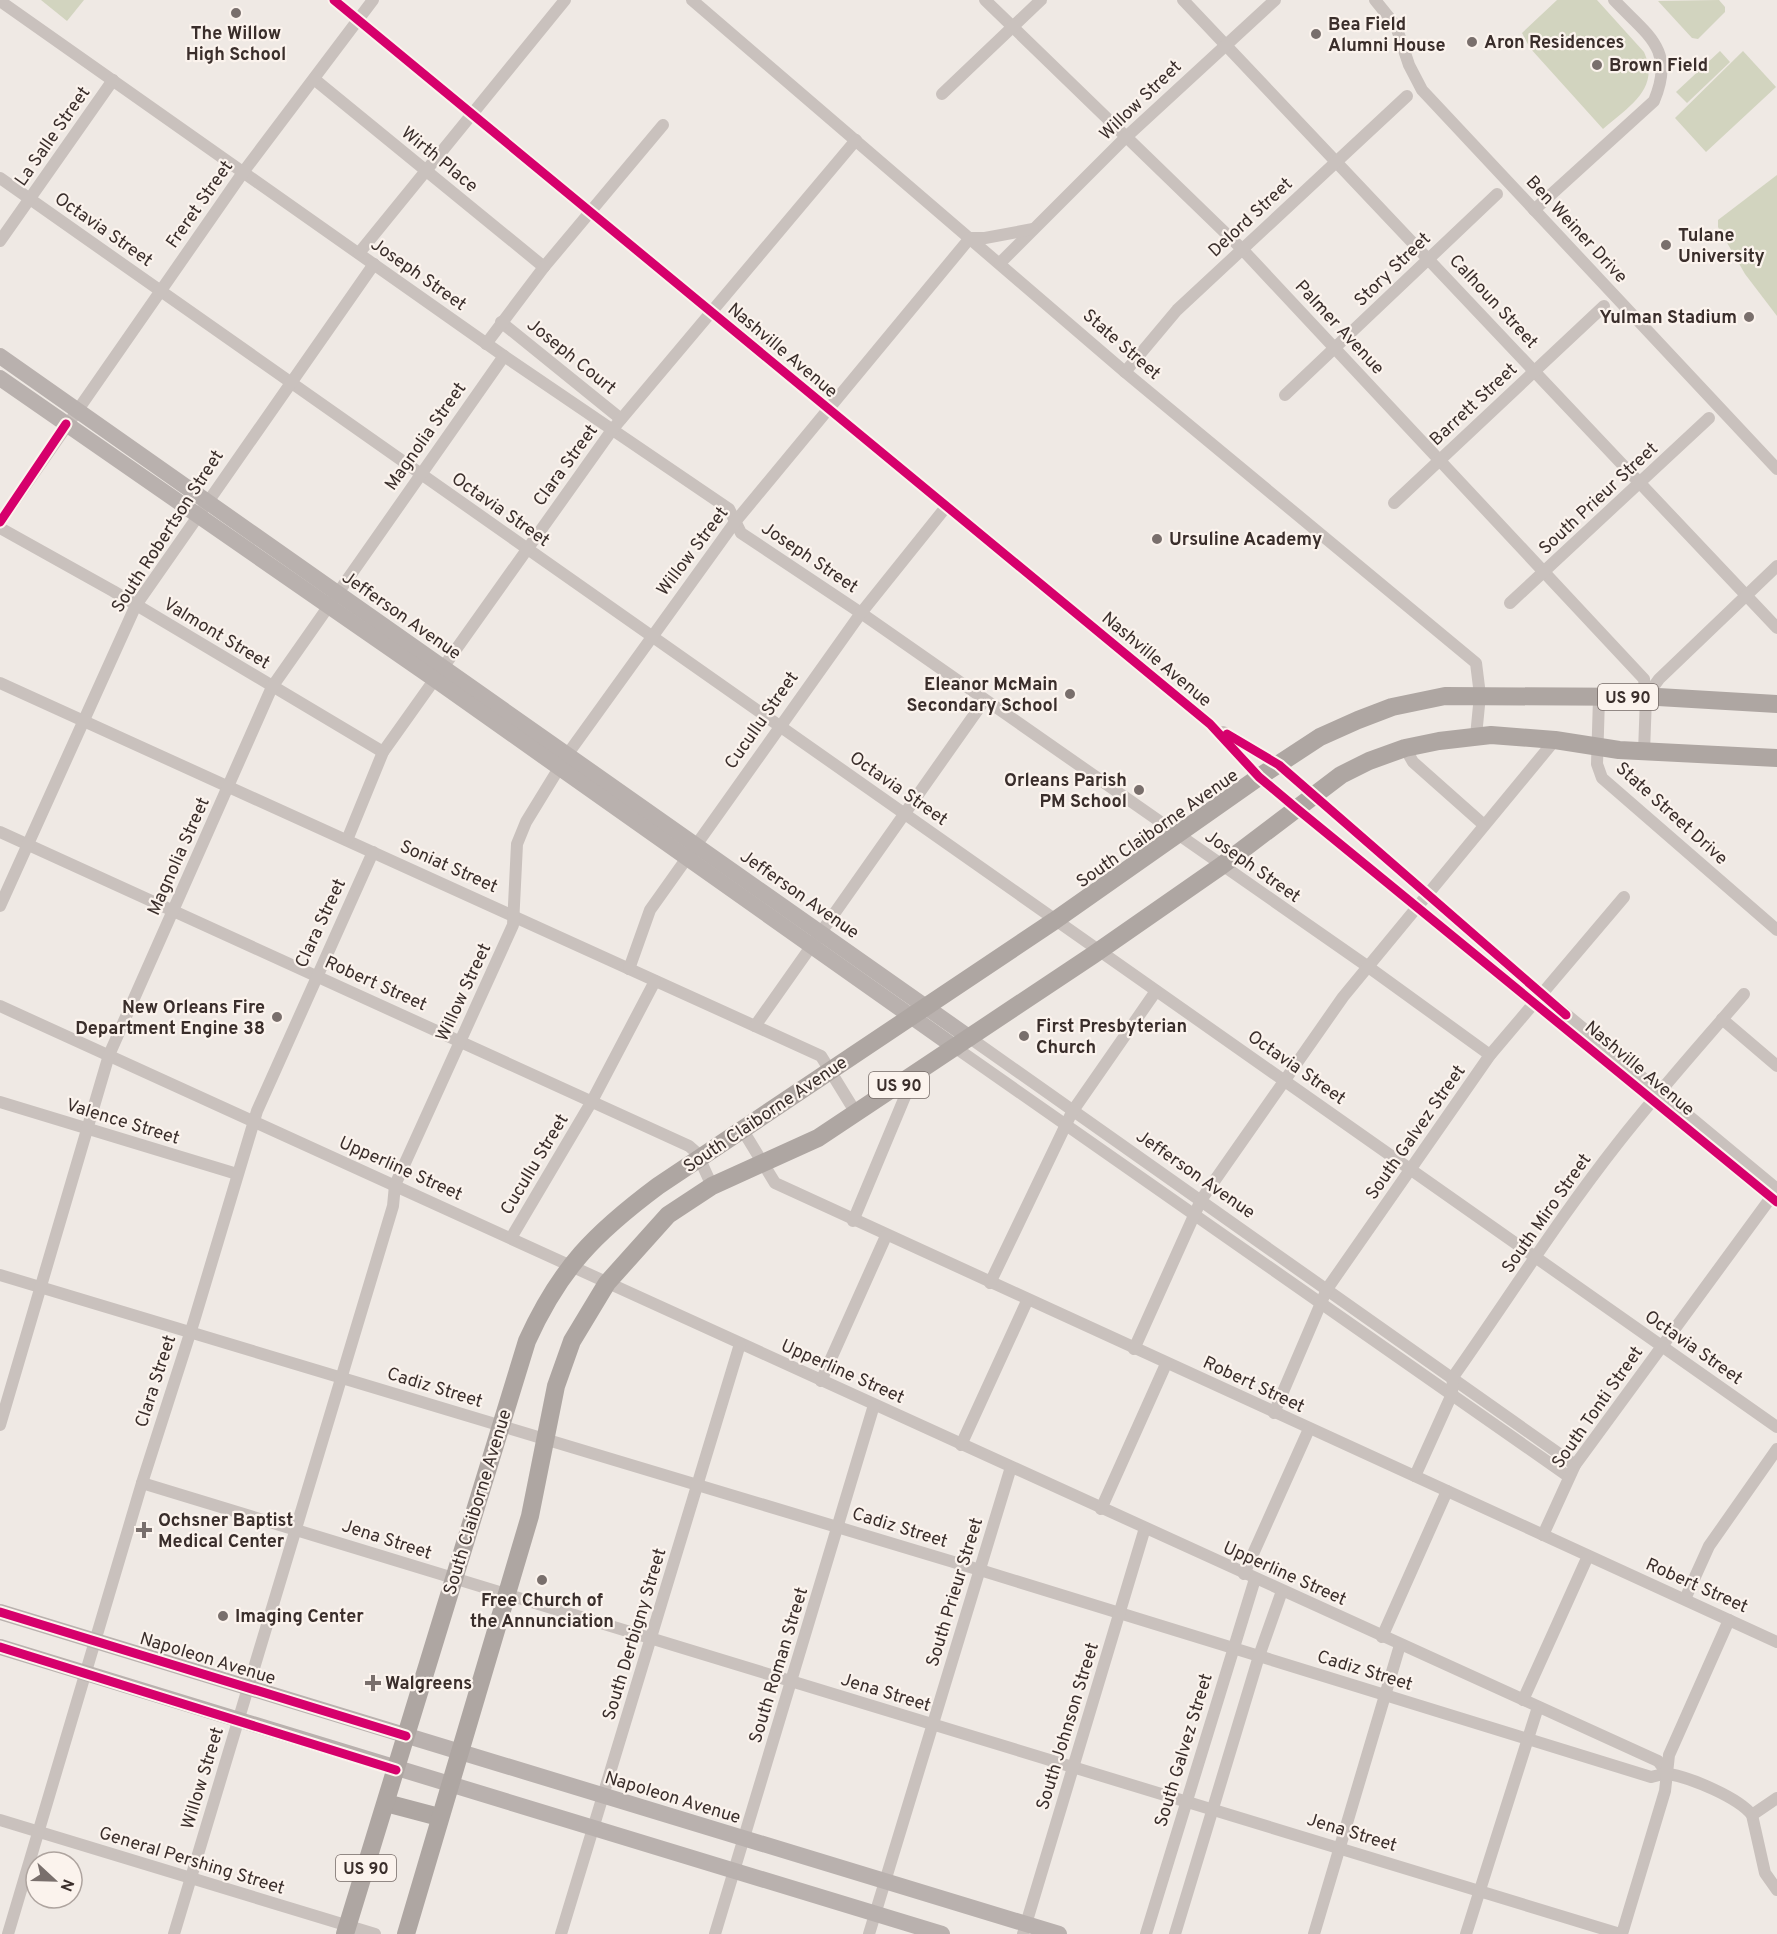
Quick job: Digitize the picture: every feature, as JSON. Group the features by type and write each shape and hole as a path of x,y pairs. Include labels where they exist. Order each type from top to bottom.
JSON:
{"main road":[{"name":"Jefferson Avenue","path":"0,356 76,409 202,508 332,600 816,939 927,1006 963,1043"},
{"name":"Jefferson Avenue","path":"0,378 66,424 202,508"},
{"name":"South Claiborne Avenue","path":"346,1930 527,1341 550,1293 570,1265 610,1222 742,1129 1054,921 1259,777 1320,737 1392,707 1445,696 1646,697 1777,704"},
{"name":"South Claiborne Avenue","path":"406,1934 448,1785 530,1515 556,1386 572,1341 607,1284 668,1215 712,1186 818,1138 1099,951 1221,866 1341,775 1405,748 1476,736 1515,735 1597,748 1777,758"},
{"name":"Jefferson Avenue","path":"816,939 911,1017 963,1043"},
{"name":"Napoleon Avenue","path":"0,1612 885,1881 1024,1929 1059,1934"},
{"path":"0,1647 396,1770 942,1934"},
{"path":"386,1803 439,1817"}],"street":[{"name":"Nashville Avenue","path":"334,0 1210,724 1259,777 1296,808 1539,999 1775,1194"},
{"name":"Freret Street","path":"0,522 76,409 243,171 373,0"},
{"path":"359,254 565,0"},
{"name":"State Street","path":"692,0 1125,372 1476,663 1480,695 1476,736"},
{"name":"Palmer Avenue","path":"985,0 1242,249 1644,679 1646,697"},
{"path":"942,94 1041,0"},
{"name":"Calhoun Street","path":"1183,0 1777,628"},
{"name":"Willow Street","path":"1000,263 1125,138 1275,0"},
{"name":"Ben Weiner Drive","path":"1375,0 1396,26 1409,65 1422,90 1777,469"},
{"path":"1534,210 1654,101 1662,81 1661,55 1652,41 1614,0"},
{"name":"Joseph Street","path":"0,1 486,344 729,509 741,533 861,613 1176,835 1367,966 1490,1055"},
{"name":"Wirth Place","path":"314,79 544,267"},
{"name":"La Salle Street","path":"0,241 113,80"},
{"name":"Delord Street","path":"1125,372 1177,310 1407,96"},
{"path":"486,344 544,267 663,124"},
{"name":"Clara Street","path":"347,840 383,752 612,430 856,140"},
{"name":"Octavia Street","path":"0,178 526,550 1777,1427"},
{"name":"Story Street","path":"1285,395 1497,194"},
{"path":"970,238 985,238 1033,229"},
{"name":"Willow Street","path":"174,1934 298,1529 393,1206 395,1185 513,925 517,844 526,822 563,761 735,522 970,238"},
{"name":"South Robertson Street","path":"0,906 136,605 289,382 374,264"},
{"name":"Barrett Street","path":"1394,502 1604,306"},
{"name":"Joseph Court","path":"501,322 621,419"},
{"name":"Magnolia Street","path":"0,1425 109,1054 272,687 504,356"},
{"name":"South Prieur Street","path":"1510,603 1709,418"},
{"name":"Cucullu Street","path":"629,969 644,922 691,851 778,726 861,613 946,507"},
{"name":"Valmont Street","path":"0,528 136,605 383,752"},
{"path":"1644,752 1646,697 1659,679 1777,566"},
{"name":"Soniat Street","path":"0,682 821,1056 856,1113"},
{"name":"State Street Drive","path":"1599,698 1596,764 1602,778 1777,930"},
{"path":"755,1026 984,701"},
{"name":"Nashville Avenue","path":"1210,724 1279,765 1539,999"},
{"path":"1134,1349 1201,1200 1367,966 1555,740"},
{"path":"1405,748 1413,762 1484,825"},
{"name":"Robert Street","path":"0,832 689,1146 699,1159"},
{"name":"Clara Street","path":"8,1934 142,1483 254,1121 316,975 372,852"},
{"name":"South Galvez Street","path":"1274,1413 1327,1289 1490,1055 1624,897"},
{"name":"Cucullu Street","path":"511,1238 592,1101 655,981"},
{"path":"990,1283 1072,1112 1155,991"},
{"name":"South Miro Street","path":"1453,1377 1618,1142 1744,994"},
{"name":"Upperline Street","path":"0,1006 1658,1761 1667,1773"},
{"path":"1722,1019 1777,1066"},
{"name":"Jefferson Avenue","path":"963,1043 1072,1112 1453,1377 1572,1471"},
{"name":"Jefferson Avenue","path":"963,1043 1066,1124 1322,1304 1452,1394 1572,1471"},
{"path":"853,1221 914,1075"},
{"name":"Valence Street","path":"0,1102 237,1174"},
{"name":"Robert Street","path":"742,1129 775,1183 853,1221 1777,1642"},
{"path":"699,1159 712,1186"},
{"name":"South Tonti Street","path":"1543,1535 1572,1471 1661,1346 1775,1194"},
{"path":"821,1381 886,1236"},
{"name":"Cadiz Street","path":"0,1275 980,1570 1527,1740 1651,1777 1667,1773 1733,1798 1752,1815"},
{"path":"961,1445 1028,1300"},
{"name":"South Derbigny Street","path":"561,1934 740,1344"},
{"path":"1101,1509 1166,1364"},
{"path":"1415,1476 1452,1394 1453,1377"},
{"name":"South Roman Street","path":"716,1934 874,1405"},
{"name":"South Galvez Street","path":"1148,1933 1232,1648 1249,1576 1309,1429"},
{"path":"1685,1599 1709,1546 1777,1449"},
{"name":"South Prieur Street","path":"869,1934 1011,1467"},
{"name":"Jena Street","path":"142,1483 298,1529 792,1683 1214,1808 1621,1934"},
{"path":"1382,1637 1447,1491"},
{"name":"South Johnson Street","path":"1024,1929 1145,1528"},
{"path":"1523,1700 1588,1556"},
{"path":"1175,1934 1259,1656 1282,1591"},
{"path":"1621,1934 1665,1791 1670,1755 1729,1620"},
{"path":"1314,1934 1400,1645"},
{"path":"1466,1934 1538,1707"},
{"path":"1777,1798 1752,1815 1765,1873 1777,1890"},
{"name":"General Pershing Street","path":"0,1820 346,1930 375,1934"}],"green space":[{"path":"41,0 84,0 67,21"},
{"name":"Brown Field","path":"1557,0 1597,0 1644,52 1648,65 1645,87 1631,105 1603,129 1530,48 1522,33"},
{"path":"1719,0 1725,7 1725,12 1698,39 1692,38 1658,1"},
{"path":"1720,51 1730,62 1687,103 1676,92"},
{"path":"1743,51 1776,87 1706,152 1675,118"},
{"path":"1777,175 1777,316 1745,274 1718,227 1718,220"}],"cycle path":[{"path":"334,0 1210,724 1259,777 1296,808 1777,1202"},
{"path":"0,522 66,424"},
{"path":"1227,734 1279,765 1566,1015"},
{"path":"0,1612 406,1736"},
{"path":"0,1647 396,1770"}],"place":[{"name":"The Willow High School","path":"236,13"},
{"name":"Bea Field Alumni House","path":"1316,34"},
{"name":"Aron Residences","path":"1472,42"},
{"name":"Brown Field","path":"1597,65"},
{"name":"Tulane University","path":"1666,245"},
{"name":"Yulman Stadium","path":"1749,317"},
{"name":"Ursuline Academy","path":"1157,539"},
{"name":"Eleanor McMain Secondary School","path":"1070,694"},
{"name":"Orleans Parish PM School","path":"1139,790"},
{"name":"New Orleans Fire Department Engine 38","path":"277,1017"},
{"name":"First Presbyterian Church","path":"1024,1036"},
{"name":"Ochsner Baptist Medical Center","path":"144,1530"},
{"name":"Free Church of the Annunciation","path":"542,1580"},
{"name":"Imaging Center","path":"223,1616"},
{"name":"Walgreens","path":"373,1683"}]}
